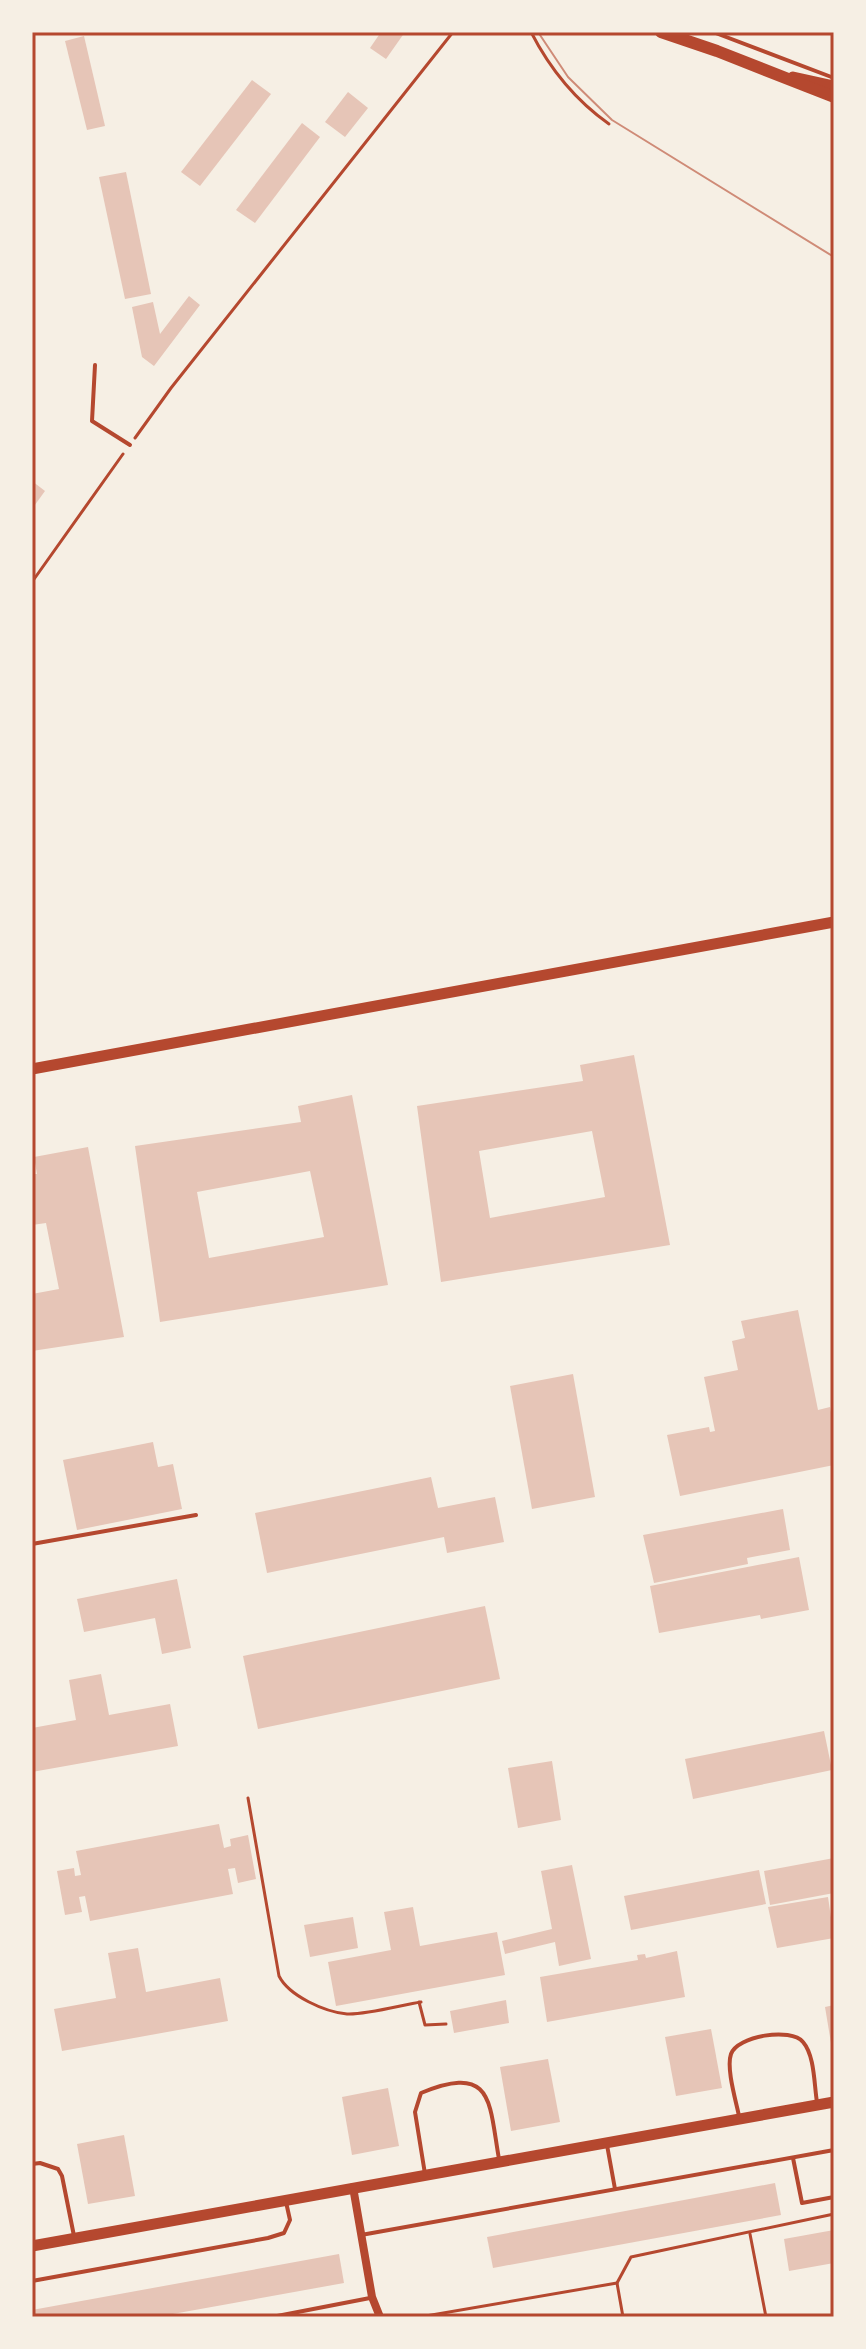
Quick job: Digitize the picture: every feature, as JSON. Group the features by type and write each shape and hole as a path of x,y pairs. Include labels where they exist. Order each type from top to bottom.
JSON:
{"main road":[{"path":"661,32 834,97"}],"street":[{"path":"777,74 834,86"},
{"path":"32,1069 834,922"},
{"path":"32,2246 834,2102"},
{"path":"353,2187 372,2297 380,2317"}],"lane":[{"path":"713,32 834,78"},
{"path":"95,365 92,421 130,445"},
{"path":"32,1544 196,1515"},
{"path":"739,2119 730,2066 731,2053 749,2039 793,2034 803,2041 809,2052 818,2105"},
{"path":"425,2174 415,2112 421,2093 430,2089 465,2083 483,2090 489,2099 499,2161"},
{"path":"606,2142 615,2189"},
{"path":"361,2235 834,2150"},
{"path":"793,2157 802,2203 834,2197"},
{"path":"32,2164 40,2163 58,2169 62,2176 74,2238"},
{"path":"32,2281 284,2233 290,2220 286,2199"},
{"path":"272,2317 372,2297"}],"path":[{"path":"32,582 171,388 453,32"},
{"path":"531,32 564,83 609,124"},
{"path":"248,1798 279,1976 284,1987 311,2002 347,2014 420,2002 425,2025 446,2024"},
{"path":"623,2317 617,2283 631,2257 834,2214"},
{"path":"750,2234 766,2317"},
{"path":"420,2317 617,2283"}],"building":[{"path":"381,32 405,32 386,59 370,48"},
{"path":"84,36 105,126 87,130 65,41"},
{"path":"252,80 271,94 200,186 181,172"},
{"path":"348,92 368,108 345,137 325,122"},
{"path":"302,123 320,137 255,223 236,210"},
{"path":"126,172 151,294 125,299 99,177"},
{"path":"189,296 200,305 154,366 142,357 132,307 153,302 160,334"},
{"path":"32,481 45,491 32,509"},
{"path":"634,1055 670,1245 441,1282 417,1106 583,1081 580,1065","holes":["592,1131 605,1197 490,1218 479,1151"]},
{"path":"352,1095 388,1285 160,1322 135,1146 301,1122 298,1106","holes":["310,1171 324,1237 209,1258 197,1192"]},
{"path":"88,1147 124,1337 32,1351 32,1294 59,1289 46,1223 32,1225 32,1174 37,1174 34,1157"},
{"path":"798,1310 818,1410 830,1407 834,1428 834,1465 680,1496 667,1435 709,1427 710,1432 715,1431 704,1377 738,1370 732,1341 745,1338 741,1321"},
{"path":"573,1374 595,1497 532,1509 510,1386"},
{"path":"153,1442 158,1467 173,1464 182,1509 77,1530 63,1460"},
{"path":"431,1477 438,1508 495,1497 504,1542 447,1553 444,1537 267,1573 255,1513"},
{"path":"783,1509 790,1550 747,1558 748,1564 654,1583 643,1535"},
{"path":"799,1557 809,1610 761,1619 760,1615 659,1633 650,1586"},
{"path":"177,1579 191,1648 162,1654 155,1618 84,1632 77,1599"},
{"path":"485,1606 500,1679 258,1729 243,1656"},
{"path":"101,1674 109,1715 170,1704 178,1746 32,1772 32,1728 76,1720 69,1680"},
{"path":"824,1731 832,1770 693,1799 685,1759"},
{"path":"552,1761 561,1820 518,1828 508,1768"},
{"path":"219,1824 224,1848 231,1846 230,1839 248,1835 256,1879 238,1883 235,1868 228,1869 233,1894 90,1921 85,1896 79,1897 82,1912 65,1915 57,1871 74,1868 75,1876 81,1875 76,1851"},
{"path":"834,1858 834,1893 770,1905 764,1871"},
{"path":"572,1865 591,1959 559,1966 555,1942 505,1954 502,1941 552,1929 541,1871"},
{"path":"759,1870 766,1904 631,1930 624,1896"},
{"path":"828,1897 834,1938 777,1948 768,1907"},
{"path":"413,1907 420,1946 497,1932 505,1975 336,2006 328,1962 391,1950 384,1912"},
{"path":"353,1917 358,1948 310,1957 304,1925"},
{"path":"138,1948 146,1992 220,1978 228,2021 62,2051 54,2009 116,1998 108,1953"},
{"path":"677,1951 685,1997 547,2022 540,1977 638,1960 637,1955 645,1954 646,1958"},
{"path":"506,2000 509,2023 454,2033 450,2011"},
{"path":"834,2005 834,2049 832,2049 825,2007"},
{"path":"711,2029 722,2088 676,2096 665,2037"},
{"path":"548,2059 560,2122 511,2131 500,2067"},
{"path":"388,2088 399,2146 352,2155 342,2097"},
{"path":"124,2135 135,2196 88,2204 77,2144"},
{"path":"775,2183 781,2215 493,2268 487,2237"},
{"path":"834,2230 834,2263 789,2271 784,2239"},
{"path":"339,2254 344,2283 156,2317 32,2317 32,2310"}],"tram line":[{"path":"538,32 568,77 612,120 834,257"}]}
